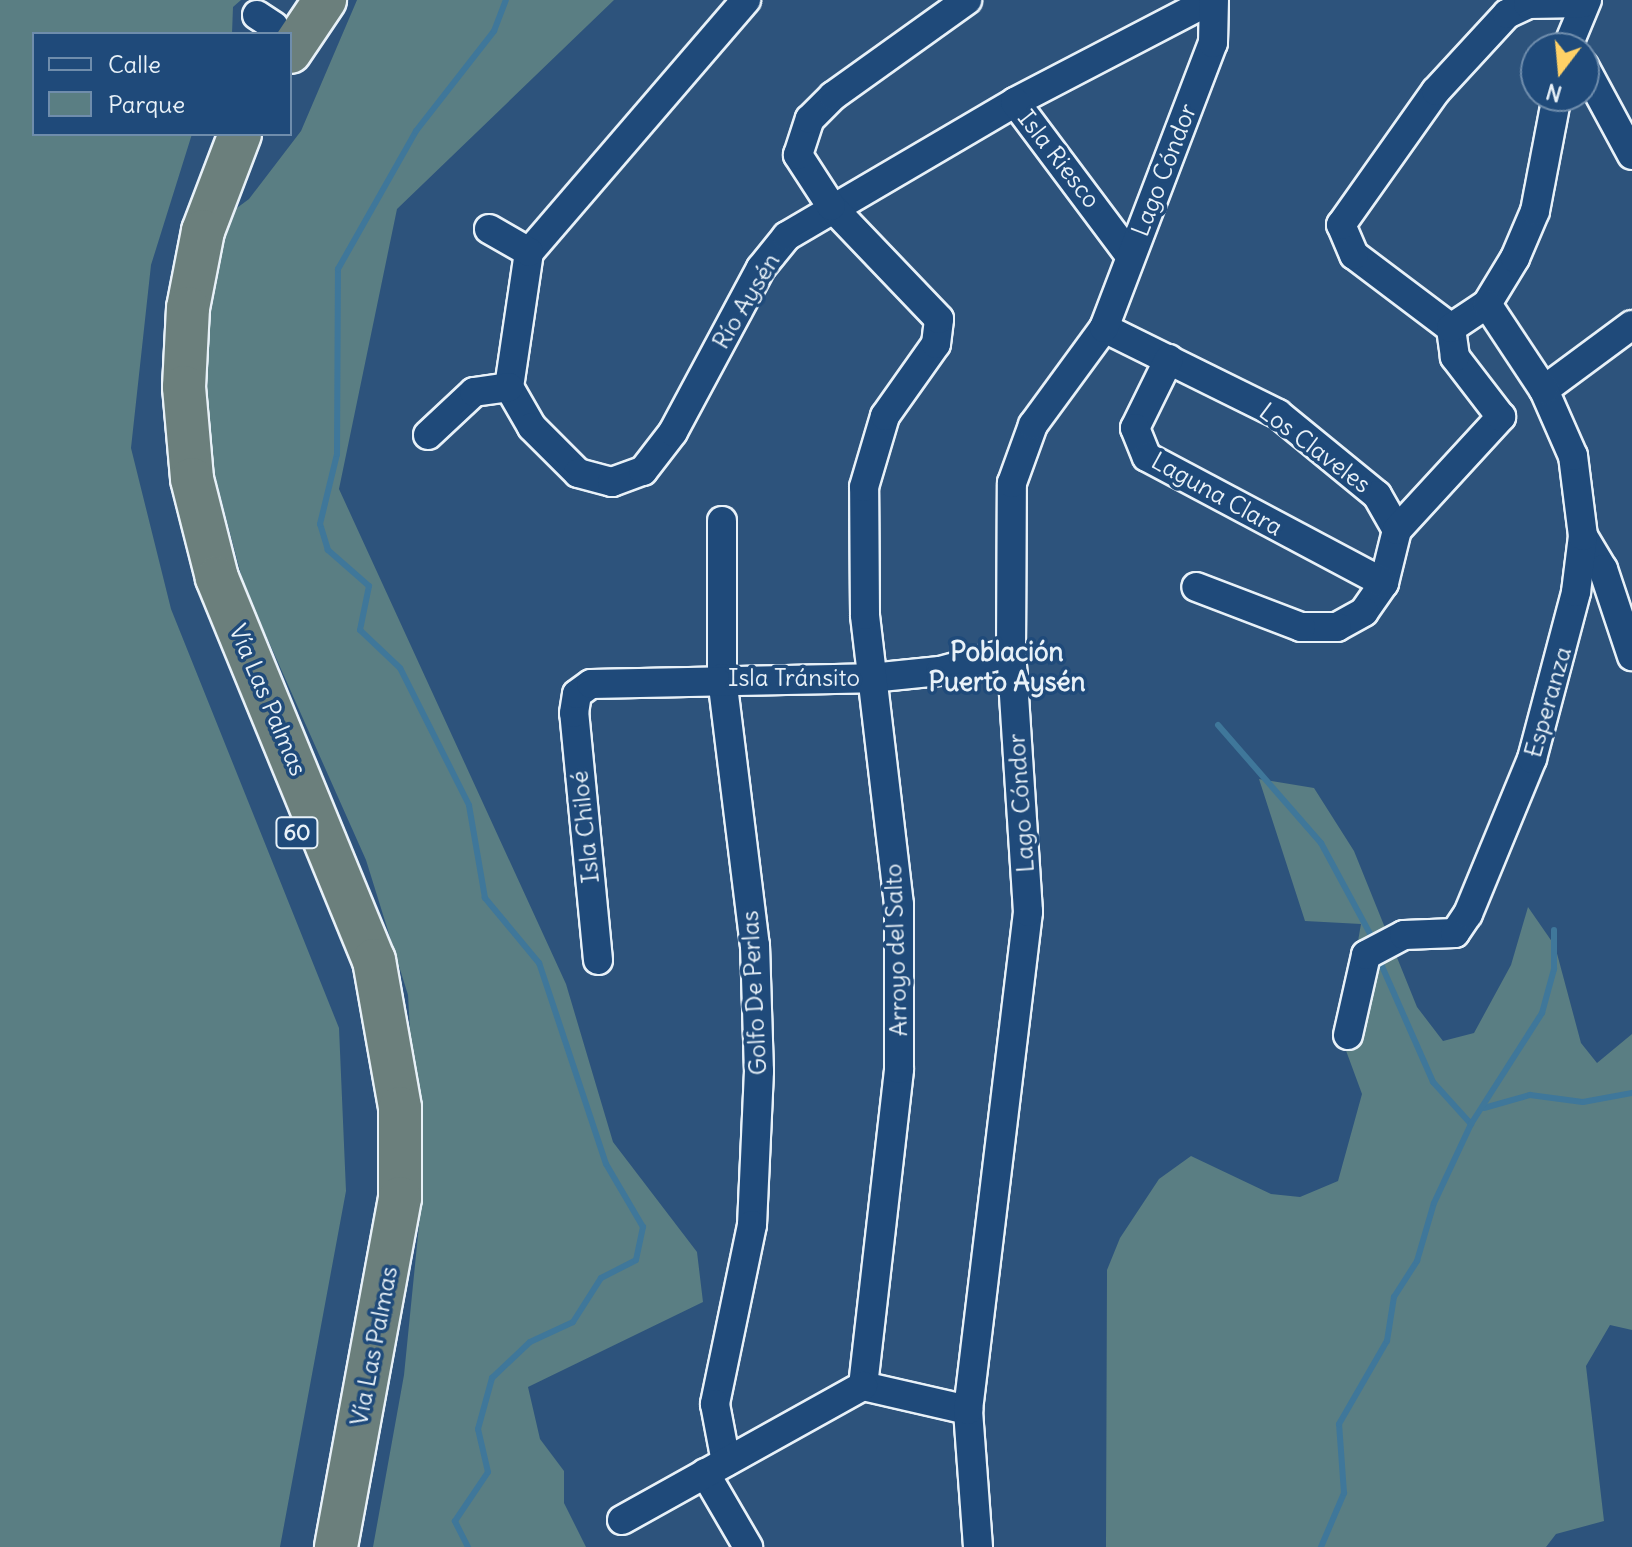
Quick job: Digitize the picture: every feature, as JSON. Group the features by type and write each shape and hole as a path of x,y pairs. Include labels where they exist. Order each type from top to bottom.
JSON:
{"highway":[{"path":"276,25 325,0"},
{"name":"Vía Las Palmas","path":"211,136 178,228 163,307 163,461 196,595 342,949 365,1034 377,1122 371,1248 311,1547"},
{"name":"Vía Las Palmas","path":"239,136 203,231 188,308 184,387 192,479 217,578 341,872 386,1010 403,1160 377,1329 336,1547"},
{"path":"358,1547 377,1329"}],"street":[{"path":"428,435 474,392 509,387 529,252 746,0"},
{"path":"831,206 798,155 810,119 967,0"},
{"name":"Río Aysén","path":"509,387 532,427 578,473 612,482 643,471 673,432 761,268 787,236 831,206 1015,102 1205,2"},
{"name":"Lago Cóndor","path":"978,1547 968,1410 1028,912 1011,652 1017,458 1104,328 1213,43 1205,2"},
{"path":"1196,587 1301,627 1337,627 1364,612 1384,583 1397,530 1501,417 1455,357 1451,328 1354,255 1341,225 1436,91 1507,14 1528,4 1576,27"},
{"path":"1600,96 1632,155"},
{"name":"Isla Riesco","path":"1015,102 1130,256"},
{"path":"1451,328 1487,304 1535,211 1554,112"},
{"name":"Arroyo del Salto","path":"831,206 939,319 936,344 885,416 864,487 871,678 899,905 899,1069 863,1386"},
{"path":"489,229 529,252"},
{"name":"Esperanza","path":"1348,1035 1366,955 1404,935 1455,933 1468,914 1561,667 1583,536 1573,456 1544,390 1487,304"},
{"path":"1544,390 1632,325"},
{"name":"Los Claveles","path":"1104,328 1278,414 1377,495 1397,530"},
{"name":"Laguna Clara","path":"1169,359 1135,428 1147,457 1384,583"},
{"name":"Golfo De Perlas","path":"722,521 722,678 755,945 759,1071 752,1225 715,1404 716,1467 748,1547"},
{"path":"1583,536 1603,569 1632,656"},
{"name":"Isla Tránsito","path":"577,694 591,684 722,678 871,678 940,671 1011,652"},
{"name":"Isla Chiloé","path":"577,694 598,960"},
{"path":"622,1520 863,1386 968,1410"}],"green space":[{"path":"0,0 241,0 233,7 232,32 32,32 32,136 191,136 151,265 131,448 171,609 339,1028 346,1191 280,1547 0,1547"},
{"path":"357,0 614,0 397,209 339,489 566,984 613,1142 697,1252 703,1302 528,1387 540,1439 564,1471 564,1503 586,1547 373,1547 404,1375 420,1215 408,995 366,860 244,586 210,457 200,357 222,219 249,199 301,131"},
{"path":"1259,779 1314,788 1354,851 1417,1007 1443,1041 1474,1033 1511,965 1528,907 1555,946 1581,1043 1597,1063 1632,1034 1632,1330 1610,1325 1586,1366 1604,1521 1556,1534 1546,1547 1106,1547 1107,1270 1120,1238 1159,1179 1191,1156 1271,1194 1300,1197 1338,1181 1362,1094 1341,1037 1361,924 1305,921"}],"waterway":[{"path":"468,1547 455,1521 488,1472 478,1429 492,1378 530,1342 573,1322 601,1278 636,1260 643,1227 606,1164 539,963 485,898 469,805 400,668 360,630 369,586 328,550 320,524 337,454 338,269 416,131 494,31 506,0"},
{"path":"1218,725 1321,843 1373,939"},
{"path":"1321,1547 1344,1493 1339,1424 1387,1341 1394,1297 1417,1261 1434,1203 1471,1124 1542,1013 1554,969 1554,930"},
{"path":"1381,964 1433,1082 1471,1124"},
{"path":"1484,1108 1530,1095 1583,1102 1632,1093"}],"district":[{"name":"Población Puerto Aysén","path":"1007,667"}]}
